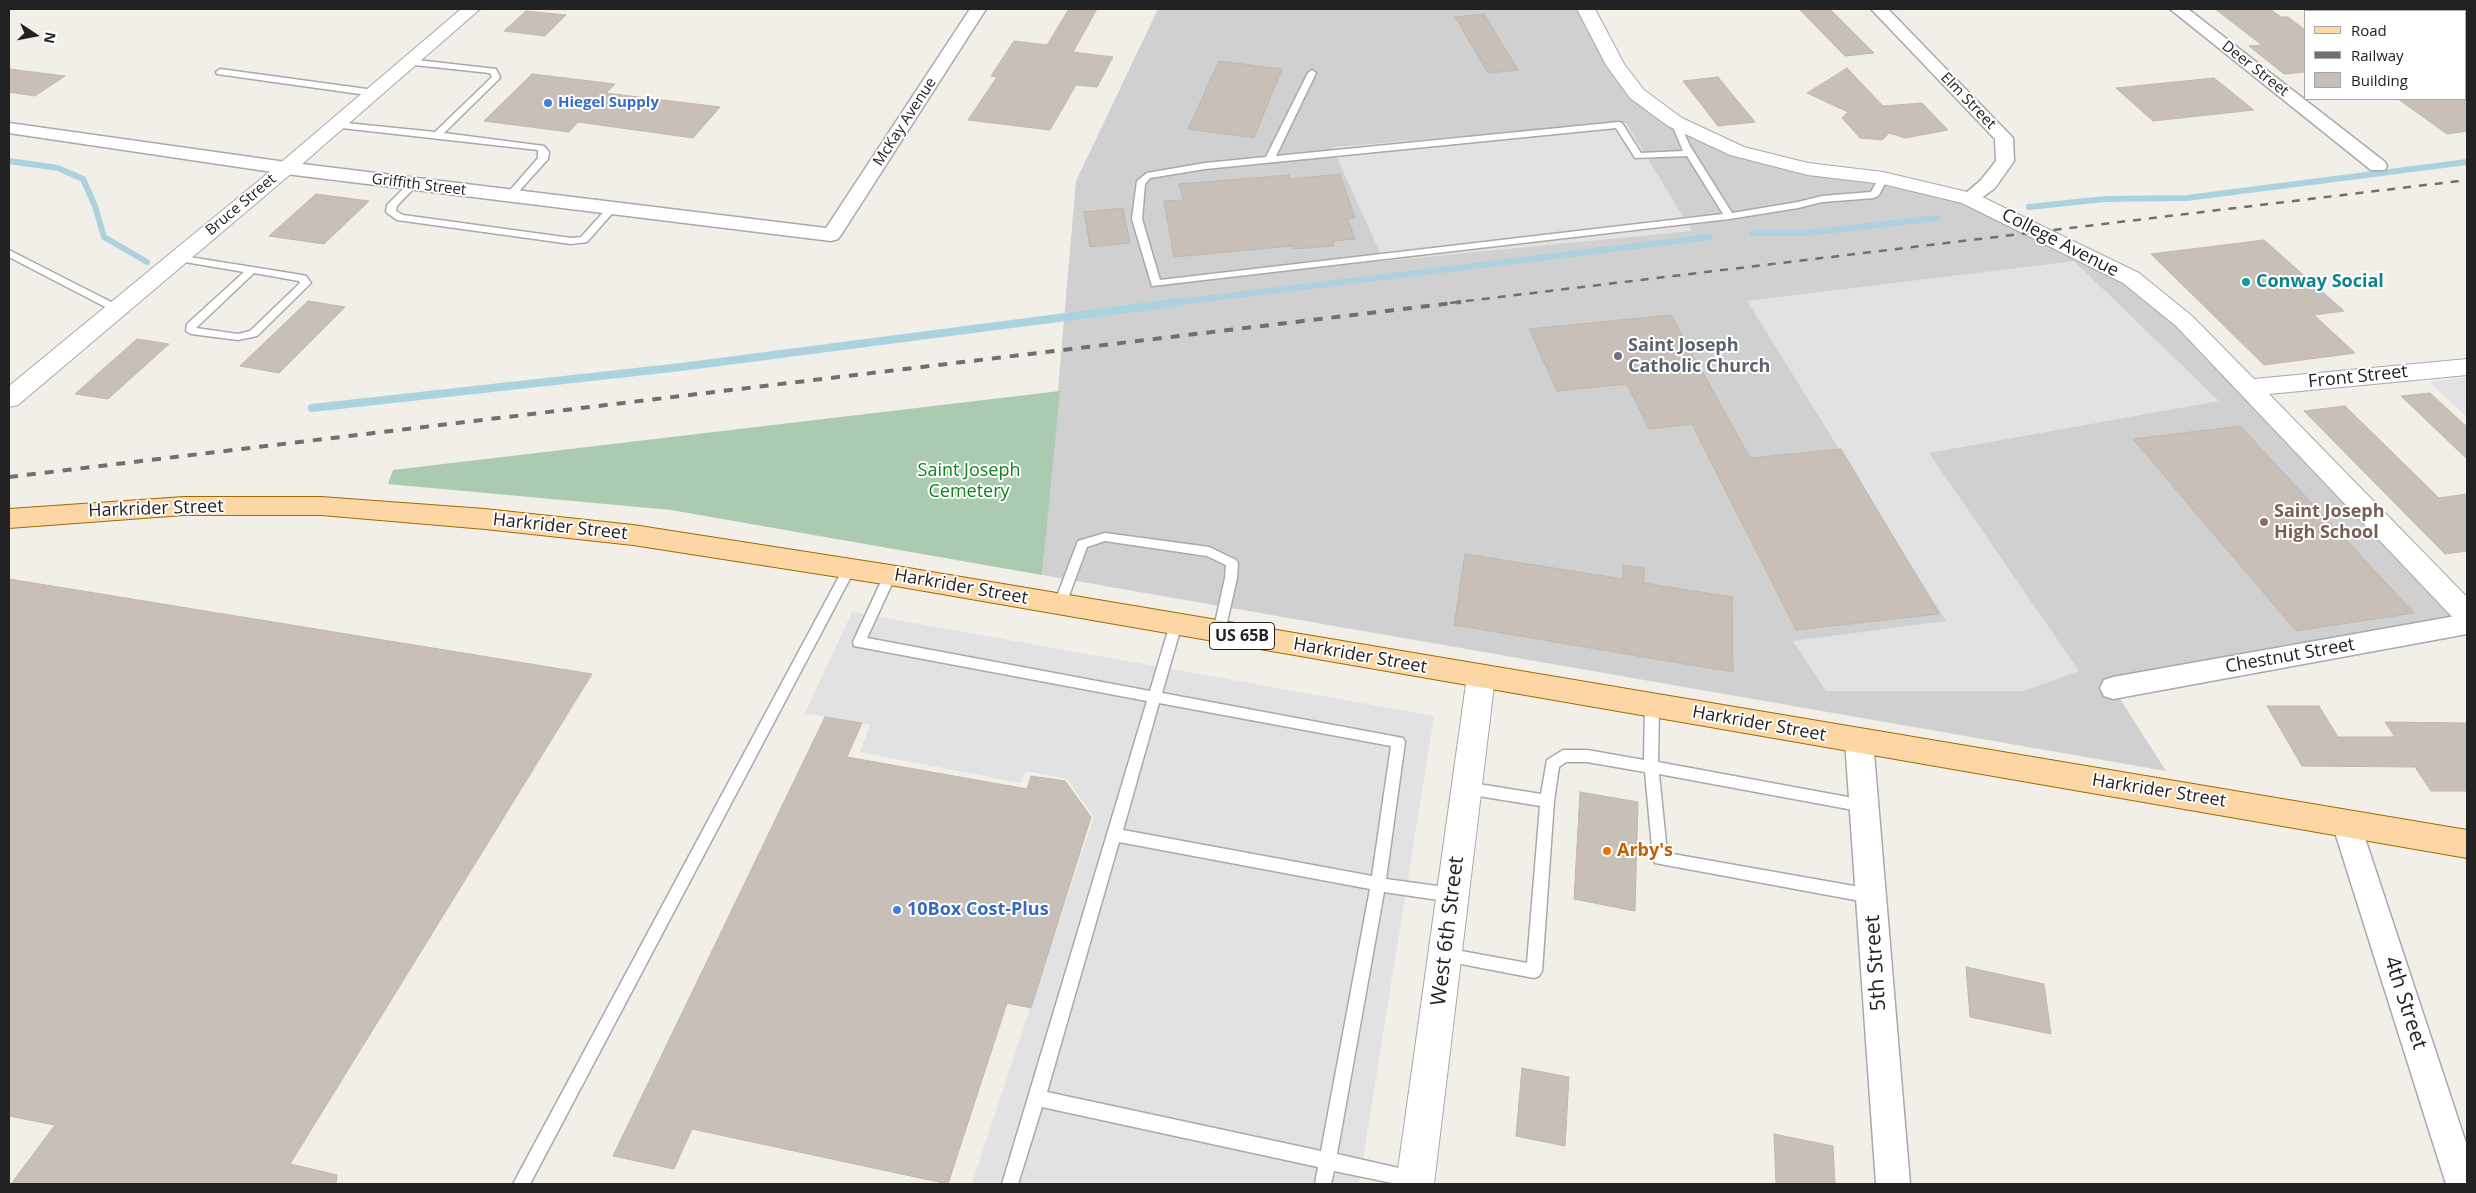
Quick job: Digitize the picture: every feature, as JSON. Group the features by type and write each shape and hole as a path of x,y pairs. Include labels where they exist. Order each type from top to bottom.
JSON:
{"main road":[{"name":"Harkrider Street","path":"9,519 184,506 322,506 485,519 633,535 1060,604 2467,844"}],"street":[{"name":"Bruce Street","path":"9,399 286,168 471,9"},
{"name":"McKay Avenue","path":"831,235 978,9"},
{"name":"College Avenue","path":"1586,9 1615,66 1637,94 1675,122 1737,151 1808,169 1883,178 1969,198 2130,278 2184,321 2467,614"},
{"name":"Elm Street","path":"1879,9 2004,138 2006,161 1988,184 1969,198"},
{"name":"Deer Street","path":"2178,9 2378,166"},
{"name":"Griffith Street","path":"9,128 286,168 831,235"},
{"name":"Front Street","path":"2248,388 2467,367"},
{"name":"Chestnut Street","path":"2113,688 2467,624"},
{"name":"West 6th Street","path":"1415,1182 1481,677"},
{"name":"5th Street","path":"1859,741 1893,1184"},
{"name":"4th Street","path":"2346,823 2463,1184"}],"lane":[{"path":"408,62 493,71 496,77 437,136"},
{"path":"220,72 374,92"},
{"path":"1270,159 1312,73"},
{"path":"1675,122 1689,153 1729,216"},
{"path":"336,124 541,148 544,152 543,158 510,196"},
{"path":"1689,153 1638,156 1619,125 1205,166 1147,176 1140,183 1138,218 1156,284 1729,216 1798,206 1822,199 1874,195 1883,178"},
{"path":"413,184 392,205 392,212 400,218 571,241 584,240 612,208"},
{"path":"9,253 117,309"},
{"path":"177,258 252,270 302,278 306,283 253,334 238,337 191,331 191,326 252,270"},
{"path":"1060,604 1082,544 1105,537 1209,552 1232,563 1231,578 1219,632"},
{"path":"521,1184 849,569"},
{"path":"890,576 859,642 1398,742 1378,884 1323,1184"},
{"path":"1010,1184 1176,624"},
{"path":"1652,706 1651,767 1660,858 1871,896"},
{"path":"1445,955 1534,971 1546,800 1552,764 1564,756 1587,756 1864,806"},
{"path":"1466,788 1546,800"},
{"path":"1114,835 1378,884 1452,895"},
{"path":"1037,1098 1415,1182"}],"shaded area":[{"name":"Saint Joseph Catholic Church","path":"1158,9 1586,9 1615,65 1637,94 1737,151 1969,198 2131,278 2184,321 2467,614 2467,624 2113,688 2166,771 1042,575 1076,181"},
{"path":"1626,123 1692,231 1384,261 1332,147"},
{"path":"2074,261 2219,401 1929,453 2079,671 2024,691 1826,691 1793,641 1946,621 1747,301"},
{"path":"2467,377 2467,417 2429,382"},
{"path":"852,612 1434,716 1359,1184 972,1184 1094,817 1067,779 1026,771 1020,783 860,752 870,725 805,713"}],"green space":[{"name":"Saint Joseph Cemetery","path":"1060,391 1042,575 671,510 388,484 393,470"}],"building":[{"path":"1069,9 1097,9 1073,52 1113,57 1097,87 1076,85 1050,130 968,120 997,77 991,76 1014,41 1047,45"},
{"path":"1799,9 1830,9 1874,53 1845,56"},
{"path":"2215,9 2270,9 2281,17 2288,17 2304,29 2304,72 2284,74 2249,46 2262,45"},
{"path":"526,11 566,15 545,36 504,31"},
{"path":"1484,14 1518,70 1488,73 1455,17"},
{"path":"1219,61 1282,69 1254,138 1188,129"},
{"path":"1847,68 1883,106 1922,103 1948,130 1905,138 1889,133 1882,140 1860,138 1842,118 1848,112 1807,93"},
{"path":"9,69 65,76 35,96 9,92"},
{"path":"532,74 615,84 606,93 720,107 693,138 578,122 569,132 484,121"},
{"path":"1718,77 1755,122 1718,126 1683,81"},
{"path":"2214,78 2254,110 2153,121 2116,88"},
{"path":"2467,99 2467,131 2447,134 2399,100"},
{"path":"1340,174 1355,218 1348,219 1355,239 1333,241 1334,246 1293,249 1292,246 1174,257 1164,201 1183,200 1179,184 1289,175 1290,179"},
{"path":"316,194 369,201 324,244 269,236"},
{"path":"1123,208 1130,243 1090,247 1084,212"},
{"name":"Conway Social","path":"2264,240 2344,311 2314,315 2355,353 2264,365 2151,254"},
{"path":"308,301 345,307 279,373 240,366"},
{"path":"1671,315 1750,458 1841,449 1939,614 1796,630 1692,424 1649,429 1627,384 1557,391 1529,329"},
{"path":"137,339 169,344 108,399 75,394"},
{"path":"2430,393 2467,427 2467,459 2401,396"},
{"path":"2345,406 2439,498 2467,494 2467,551 2445,554 2304,411"},
{"path":"2240,426 2414,613 2296,631 2133,439"},
{"path":"1465,554 1623,579 1623,565 1644,568 1644,583 1732,597 1733,672 1454,625"},
{"path":"9,579 592,674 290,1164 337,1175 336,1184 11,1184 55,1125 9,1116"},
{"path":"2267,706 2319,706 2338,737 2395,737 2385,722 2467,723 2467,791 2431,791 2415,767 2302,766"},
{"name":"10Box Cost-Plus","path":"825,717 862,723 847,757 1027,789 1031,776 1065,781 1091,817 1031,1008 1007,1003 948,1184 692,1129 674,1169 613,1156"},
{"name":"Arby's","path":"1580,792 1638,802 1635,911 1574,899"},
{"path":"1966,967 2044,984 2051,1034 1970,1017"},
{"path":"1522,1068 1569,1077 1565,1146 1516,1136"},
{"path":"1774,1134 1833,1146 1835,1184 1776,1184"}],"waterway":[{"path":"9,161 58,168 83,179 95,206 104,237 147,262"},
{"path":"2029,207 2105,199 2187,198 2467,162"},
{"path":"1752,233 1807,233 1938,218"},
{"path":"1172,303 1710,237"},
{"path":"312,408 681,367 1181,302"}],"railway":[{"path":"1450,303 2467,180"},
{"path":"9,477 1461,302"}],"place":[{"name":"Hiegel Supply","path":"548,103"},
{"name":"Conway Social","path":"2246,282"},
{"name":"Saint Joseph Catholic Church","path":"1618,356"},
{"name":"Saint Joseph High School","path":"2264,522"},
{"name":"Arby's","path":"1607,851"},
{"name":"10Box Cost-Plus","path":"897,910"}]}
